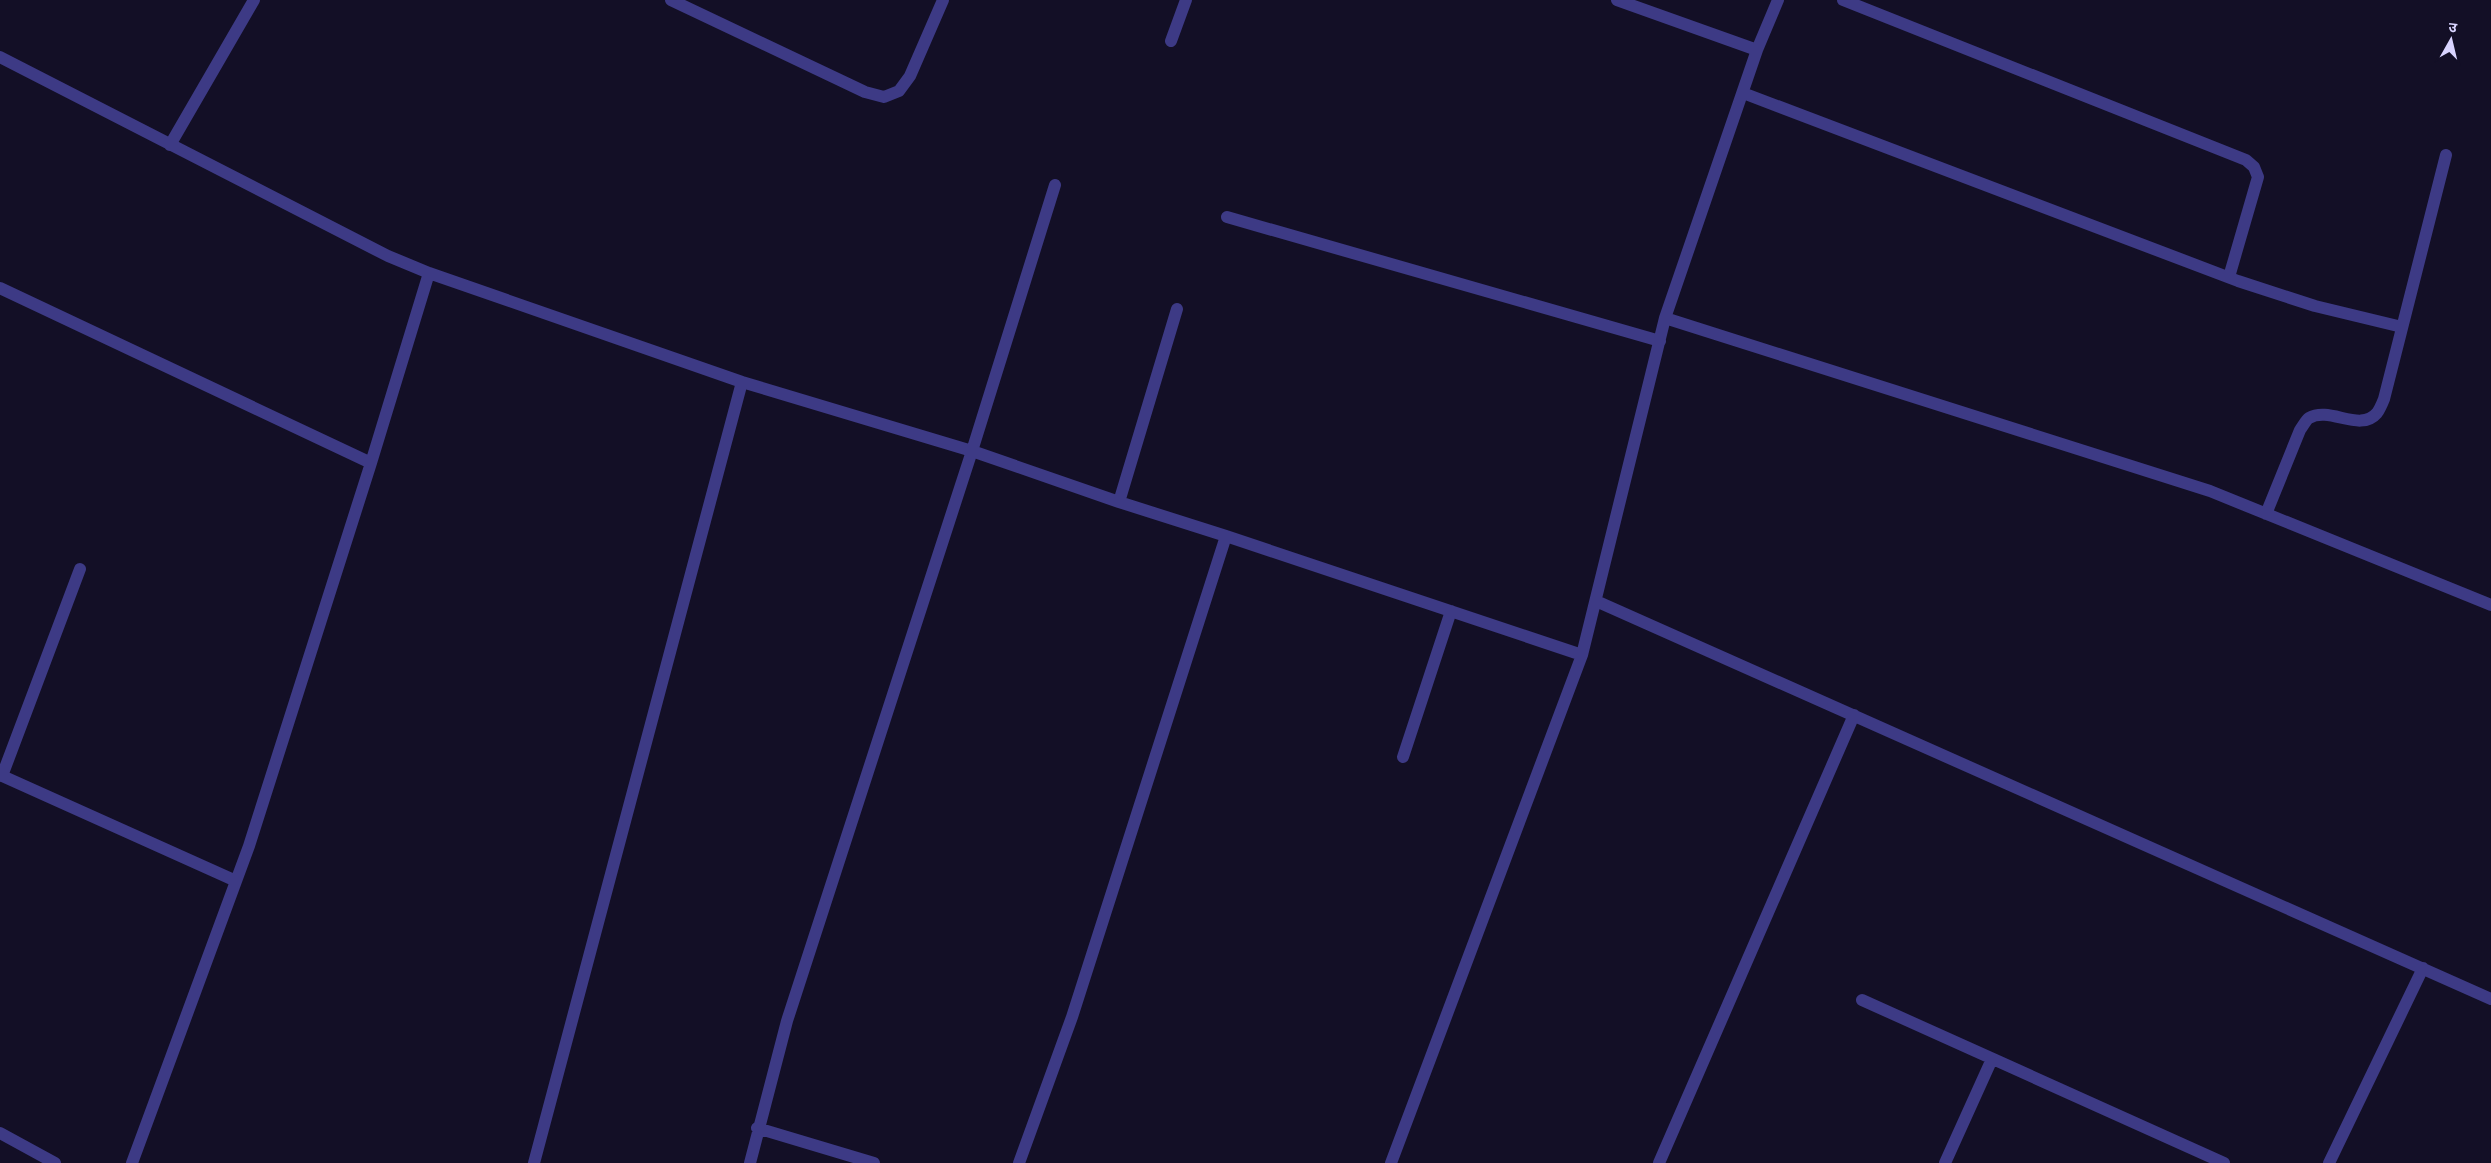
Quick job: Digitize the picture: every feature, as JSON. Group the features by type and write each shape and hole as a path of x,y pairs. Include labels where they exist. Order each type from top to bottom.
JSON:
{"street":[{"path":"170,145 254,0"},
{"path":"671,0 865,92 884,98 899,91 910,76 942,0"},
{"path":"1171,41 1186,0"},
{"path":"1616,0 1757,50"},
{"path":"1391,1163 1582,655 1665,318 1757,50 1778,0"},
{"path":"1843,0 2246,160 2254,167 2258,177 2229,278"},
{"path":"0,58 388,256 429,273 742,382 972,451 1119,502 1582,655"},
{"path":"1743,93 2229,278 2315,306 2402,327"},
{"path":"2266,514 2300,430 2308,418 2322,414 2356,420 2368,420 2376,414 2384,399 2446,155"},
{"path":"750,1163 757,1128 787,1022 972,451 1055,185"},
{"path":"1227,217 1660,342"},
{"path":"132,1163 236,881 371,463 429,273"},
{"path":"0,288 371,463"},
{"path":"1119,502 1176,309"},
{"path":"1665,318 2210,491 2491,605"},
{"path":"534,1163 742,382"},
{"path":"1019,1163 1072,1017 1226,536"},
{"path":"80,569 1,776 236,881"},
{"path":"1596,601 2491,999"},
{"path":"1403,757 1451,611"},
{"path":"1659,1163 1854,715"},
{"path":"2329,1163 2423,968"},
{"path":"1862,1000 2224,1163"},
{"path":"1945,1163 1992,1059"},
{"path":"757,1128 874,1163"},
{"path":"0,1133 55,1163"}]}
